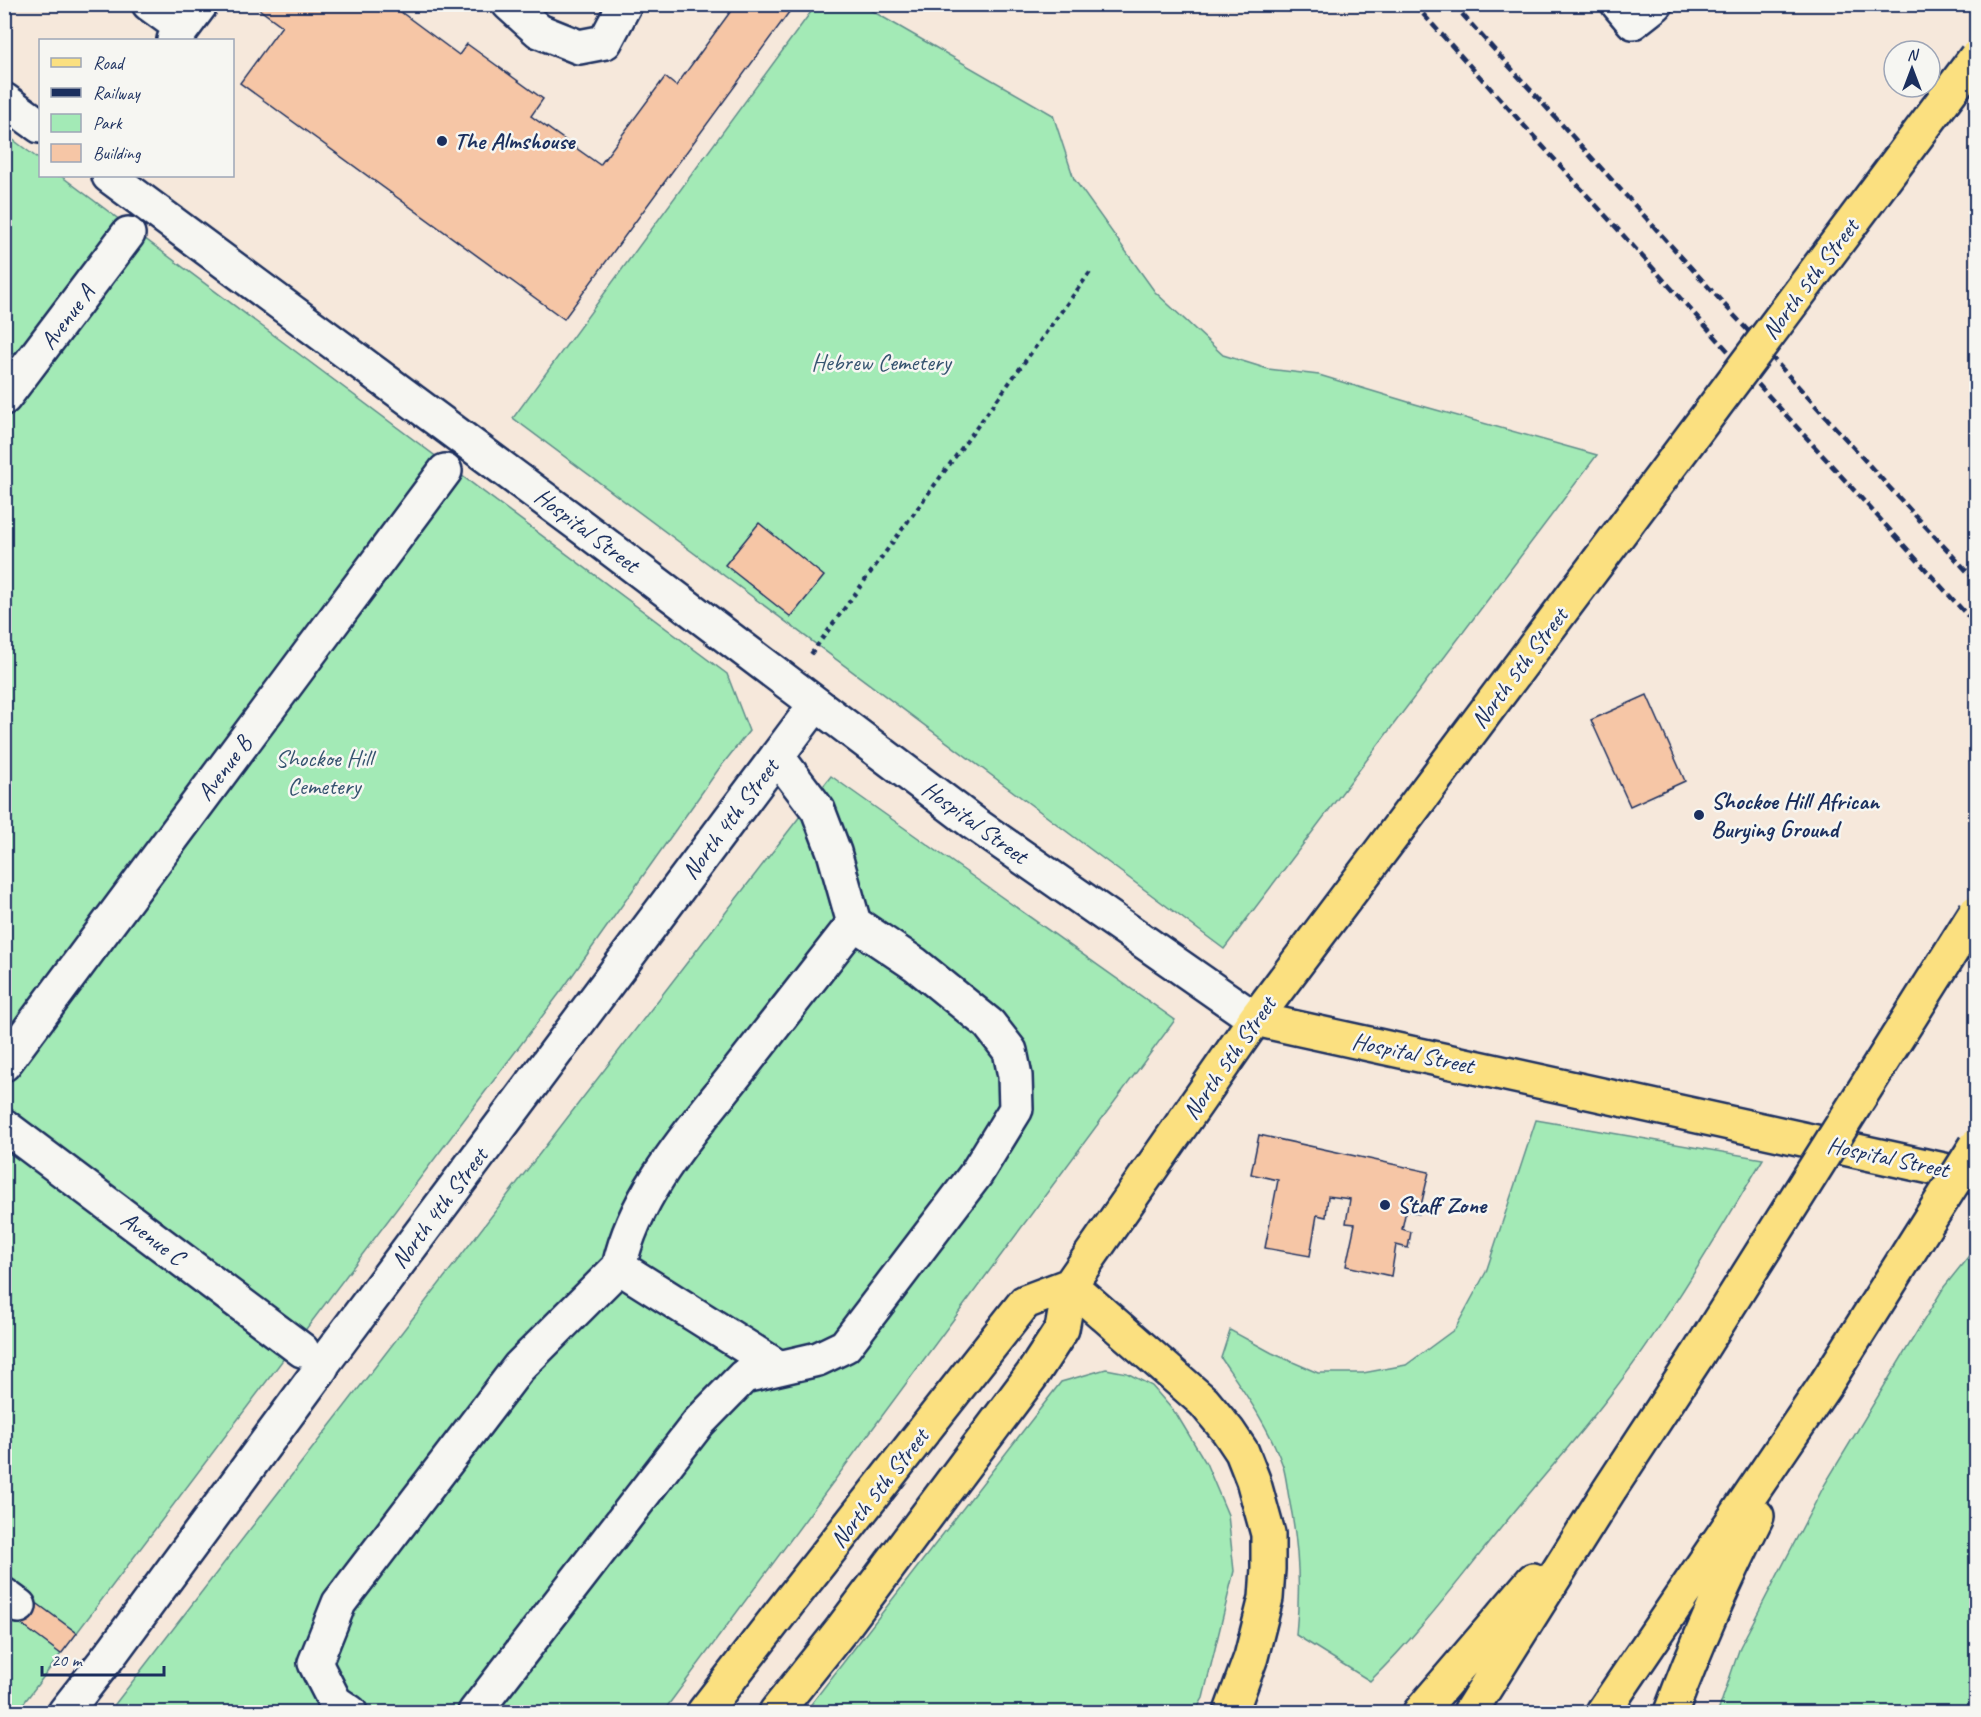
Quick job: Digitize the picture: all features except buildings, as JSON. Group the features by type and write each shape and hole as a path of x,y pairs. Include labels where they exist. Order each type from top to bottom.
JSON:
{"main road":[{"name":"North 5th Street","path":"776,1713 849,1620 1032,1375 1062,1329 1070,1285 1255,1019 1977,57"},
{"path":"1470,1713 1977,912"},
{"name":"Hospital Street","path":"1255,1019 1977,1177"},
{"path":"1603,1713 1827,1382 1977,1146"},
{"name":"North 5th Street","path":"704,1713 1025,1302 1070,1285"},
{"path":"1070,1285 1204,1402 1242,1452 1253,1480 1268,1534 1266,1598 1251,1657 1231,1713"},
{"path":"1671,1713 1731,1568 1827,1382"},
{"path":"1420,1713 1608,1492"}],"street":[{"path":"149,4 186,24"},
{"path":"509,4 539,31 579,47 605,42 625,4"},
{"path":"1618,4 1633,22 1656,4"},
{"path":"4,100 39,125"},
{"name":"Hospital Street","path":"110,177 578,524 975,824 1255,1019"},
{"name":"Avenue A","path":"4,398 128,234"},
{"name":"Avenue B","path":"4,1064 445,471"},
{"name":"North 4th Street","path":"65,1713 113,1651 329,1355 816,704"},
{"path":"475,1713 699,1422 744,1376 818,1359 845,1346 976,1174 1016,1109 1015,1076 1010,1051 989,1024 915,964 854,923 834,852 818,810 777,756"},
{"path":"350,1713 335,1702 315,1663 339,1603 519,1367 619,1267 624,1245 636,1215 682,1142 854,923"},
{"name":"Avenue C","path":"4,1126 302,1350"},
{"path":"619,1267 778,1367"}],"path":[{"path":"789,683 1092,271"}],"green space":[{"name":"Hebrew Cemetery","path":"860,4 1053,115 1074,179 1155,292 1223,355 1268,369 1319,375 1597,455 1224,949 513,418 816,5"},
{"name":"Shockoe Hill Cemetery","path":"4,133 39,159 39,177 62,177 727,674 749,731 718,770 562,990 17,1712 4,1712"},
{"path":"831,776 1175,1020 663,1712 109,1712"},
{"path":"1536,1120 1763,1159 1689,1281 1629,1370 1437,1607 1370,1681 1296,1635 1299,1583 1297,1549 1284,1470 1263,1423 1221,1358 1230,1330 1272,1353 1318,1373 1363,1373 1406,1365 1455,1329 1486,1272"},
{"path":"1976,1247 1976,1712 1718,1712 1740,1647 1825,1484 1944,1287"},
{"path":"1106,1369 1127,1373 1152,1386 1177,1415 1206,1463 1228,1515 1234,1571 1203,1698 1195,1712 805,1712 1061,1382"}],"railway":[{"path":"1414,4 1976,625"},
{"path":"1453,4 1976,581"}],"place":[{"name":"The Almshouse","path":"442,141"},
{"name":"Shockoe Hill African Burying Ground","path":"1699,815"},
{"name":"Staff Zone","path":"1385,1205"}]}
